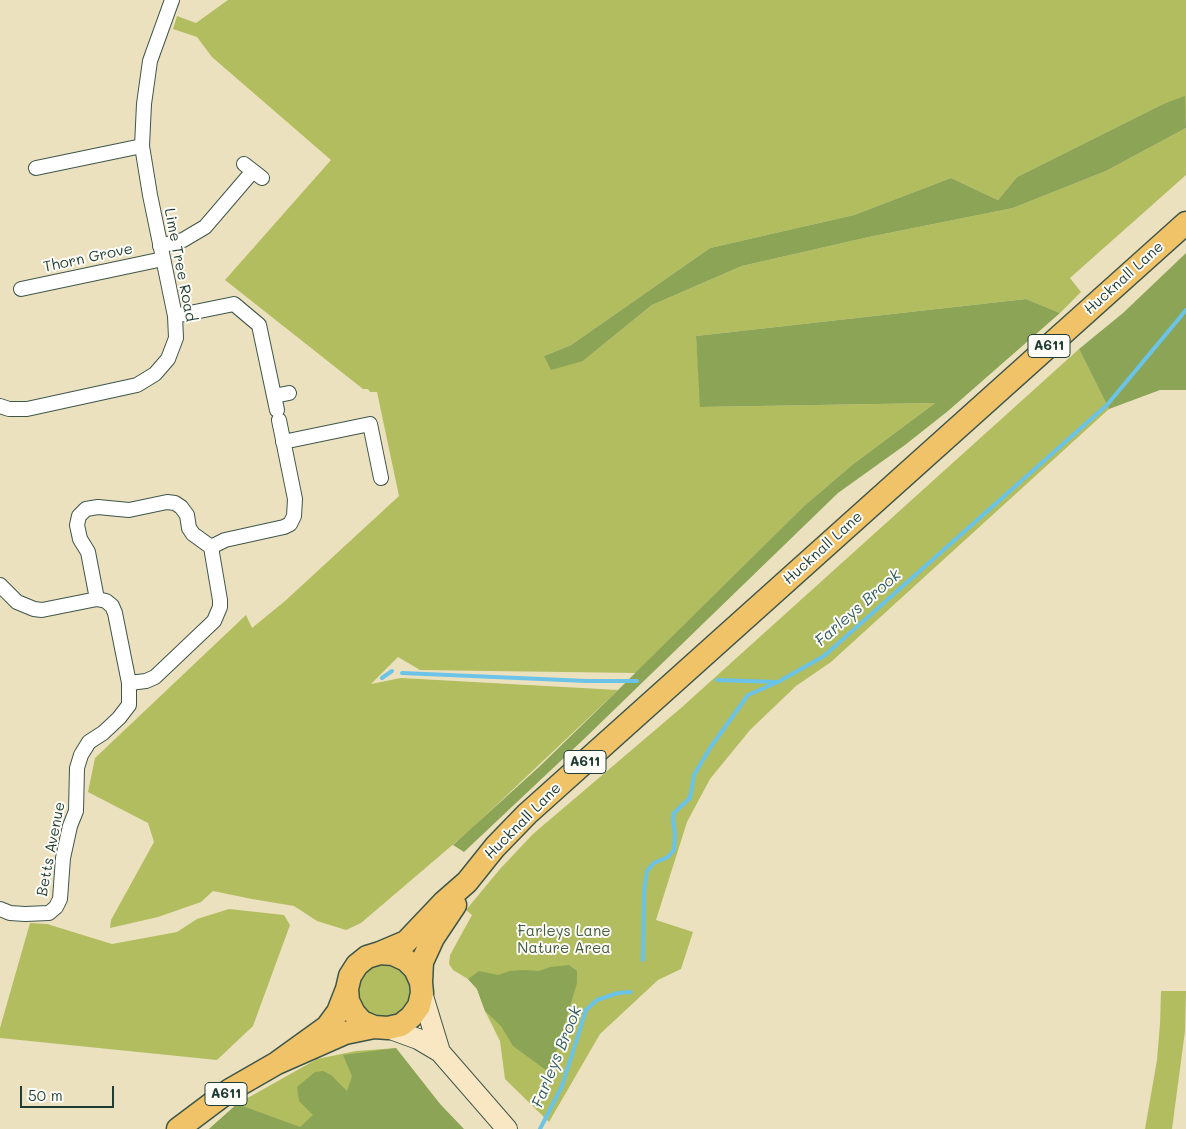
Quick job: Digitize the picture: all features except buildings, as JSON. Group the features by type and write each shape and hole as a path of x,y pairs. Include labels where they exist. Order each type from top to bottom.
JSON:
{"main road":[{"name":"Hucknall Lane","path":"178,1129 230,1090 277,1063 327,1027 338,1012 350,976 357,965 367,957 406,942 443,903 467,882 495,847 527,814 1186,223"},
{"name":"Hucknall Lane","path":"277,1063 345,1034 401,1024 411,1017 419,1006 422,962 433,938 453,910 467,882"},
{"path":"380,953 394,954 406,960 415,969 421,987"},
{"path":"346,989 348,1001 354,1013 362,1022 381,1028"}],"street":[{"name":"Lime Tree Road","path":"0,406 10,409 27,409 138,385 155,374 168,359 176,338 175,316 142,146 144,104 150,61 172,0"},
{"path":"36,168 142,146"},
{"name":"Thorn Grove","path":"21,289 162,253 205,227 253,171"},
{"path":"175,316 234,304 259,325 295,499 294,516 290,524 284,527 224,540 211,547"},
{"path":"274,396 288,393"},
{"path":"283,442 370,424 381,478"},
{"path":"0,585 18,602 34,609 42,610 97,599 88,552 80,539 77,525 79,516 86,509 98,507 129,510 167,502 175,503 181,507 187,515 189,528 193,534 211,547 220,607 214,621 154,677 146,681 129,683"},
{"name":"Betts Avenue","path":"0,910 24,914 49,913 56,907 60,899 63,858 70,826 76,811 77,768 81,755 89,742 103,734 129,705 129,683 115,613 112,606 106,601 97,599"},
{"path":"421,987 440,1052"},
{"path":"381,1028 418,1039 440,1052 508,1129"}],"green space":[{"path":"228,0 1186,0 1186,126 1184,97 1163,104 1017,177 998,200 951,178 854,215 710,248 571,345 544,356 583,361 652,305 742,266 869,237 1013,208 1106,171 1186,128 1186,175 1070,278 1081,292 1060,313 1026,299 696,336 701,407 935,403 852,465 804,506 636,673 420,670 398,657 371,684 401,678 618,690 470,830 361,923 346,930 317,921 294,906 213,891 201,902 158,917 110,928 111,920 154,842 148,823 88,792 95,758 246,615 252,628 285,601 399,496 377,392 363,389 225,280 331,160 212,57 197,37 173,29 177,16 196,23"},
{"path":"1185,96 1186,128 1106,171 1013,208 869,237 742,266 652,305 583,361 551,370 544,356 571,345 710,248 854,215 951,178 998,200 1017,177 1163,104"},
{"path":"1186,253 1186,390 1160,390 1109,409 1079,349 1123,313"},
{"path":"1026,299 1060,313 948,411 905,445 838,493 585,738 464,852 453,845 540,766 804,506 852,465 935,403 700,407 696,336"},
{"name":"Farleys Lane Nature Area","path":"1079,349 1109,409 831,662 796,686 750,730 710,779 687,822 656,920 693,932 681,969 658,980 600,1034 549,1122 505,1079 500,1041 485,1011 477,989 468,979 453,970 449,964 450,955 472,915 466,910 500,869 533,834 681,708"},
{"path":"229,909 284,915 290,925 253,1026 217,1060 0,1038 0,1028 30,923 47,924 112,944 177,932 197,919"},
{"path":"385,961 410,974 413,1002 392,1020 377,1020 356,1001 360,973"},
{"path":"569,965 577,971 577,983 550,1073 513,1046 501,1026 485,1011 477,989 468,979 479,971 498,975 510,971 539,971 550,967"},
{"path":"1161,991 1186,991 1185,1031 1172,1129 1145,1129 1157,1060"},
{"path":"396,1048 440,1104 463,1129 209,1129 237,1104 317,1059 356,1051"},
{"path":"396,1048 440,1104 464,1129 209,1129 237,1104 300,1127 313,1115 299,1101 297,1087 315,1072 323,1071 331,1075 347,1091 352,1076 343,1055"}],"waterway":[{"name":"Farleys Brook","path":"643,960 644,891 647,871 654,863 668,857 674,850 674,813 690,798 694,775 710,748 748,695 778,682 824,656 1107,405 1186,310"},
{"path":"382,678 392,671"},
{"path":"402,673 587,681 637,681"},
{"path":"717,680 777,682"},
{"name":"Farleys Brook","path":"540,1129 562,1086 586,1010 597,1000 618,993 631,992"}]}
